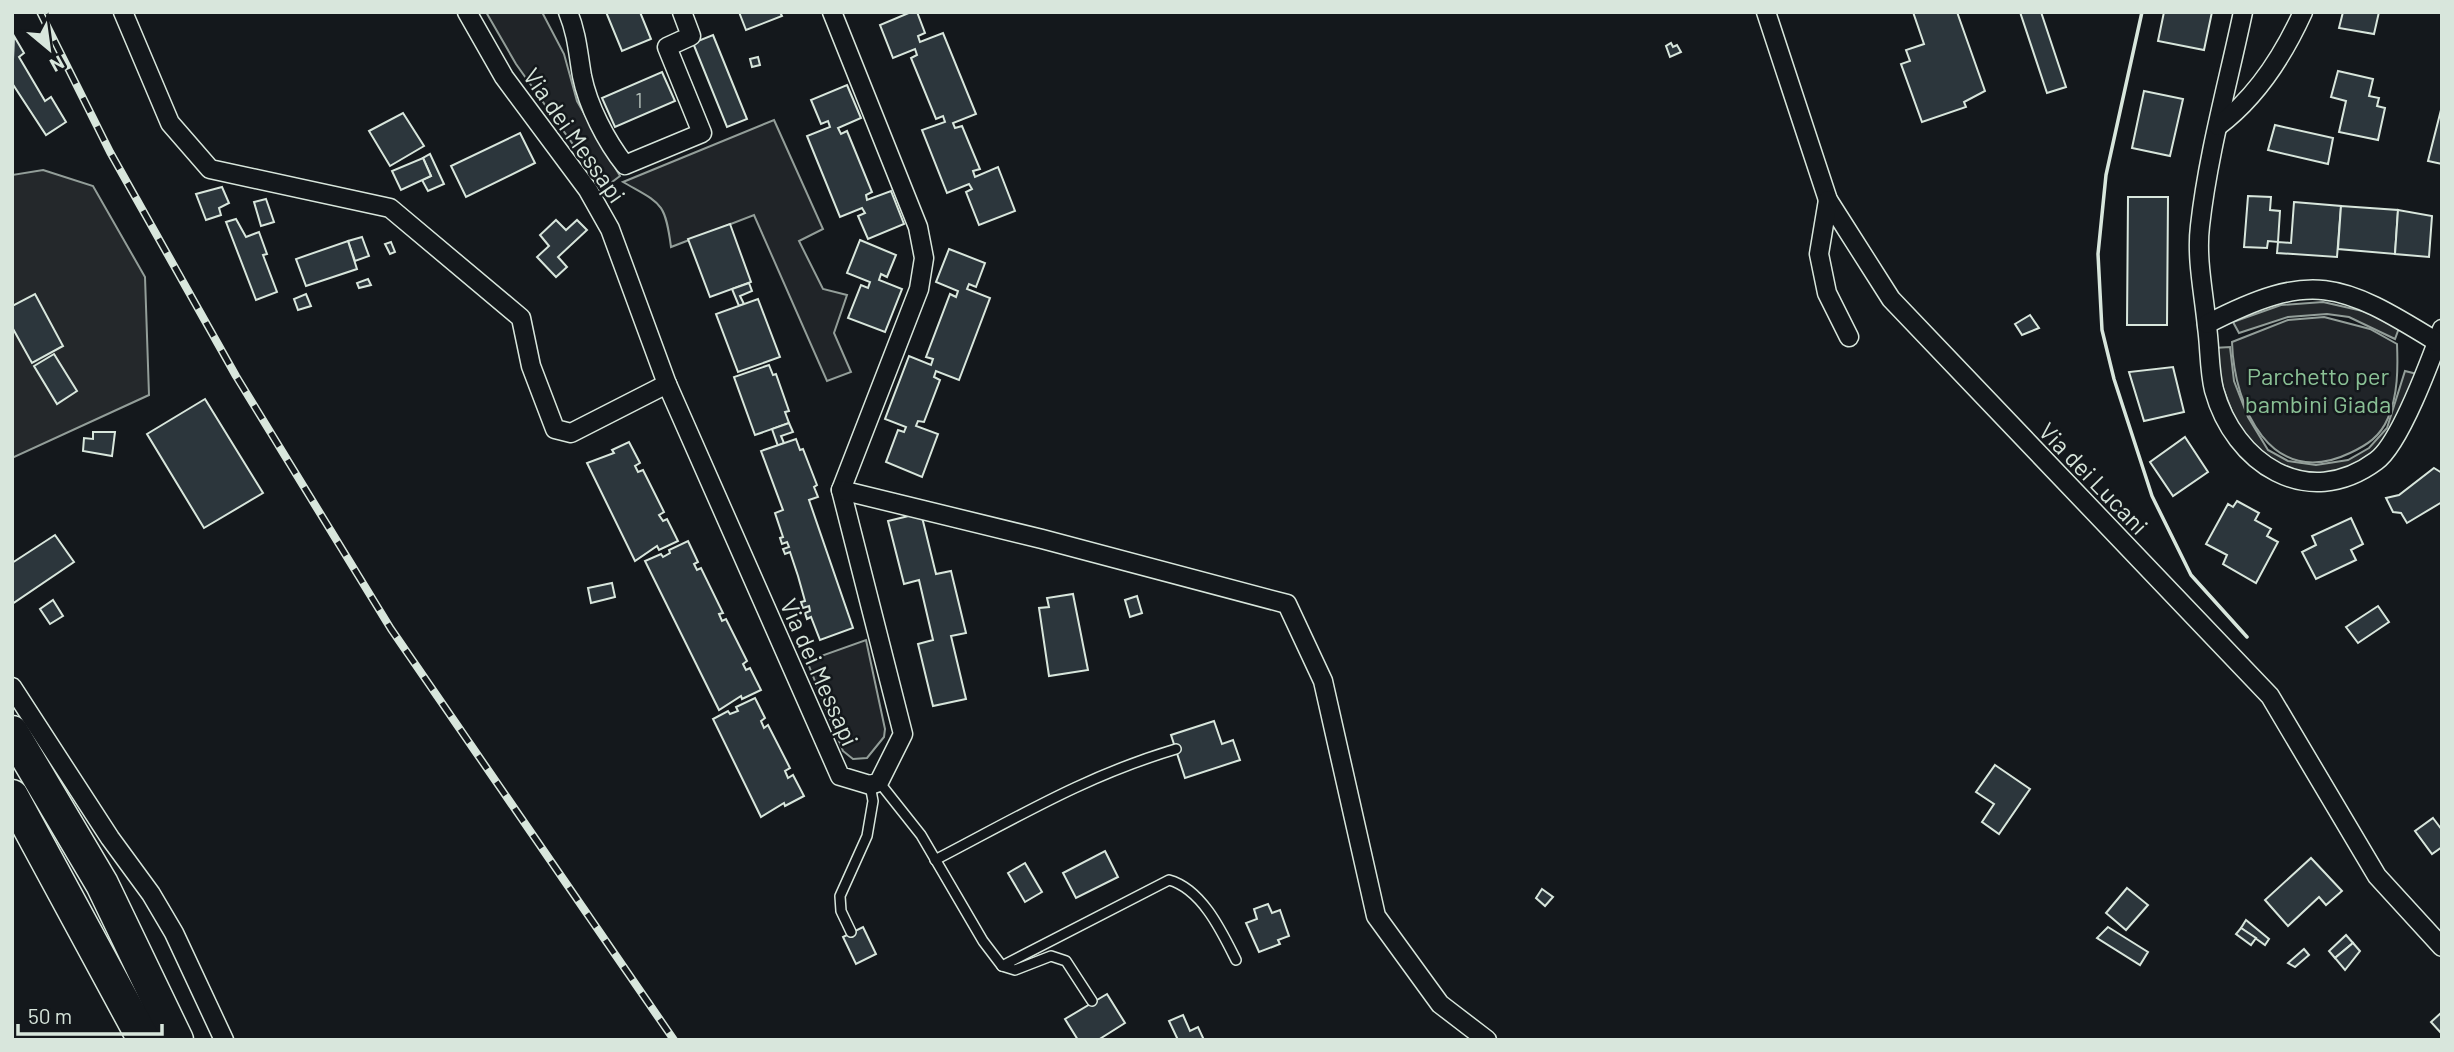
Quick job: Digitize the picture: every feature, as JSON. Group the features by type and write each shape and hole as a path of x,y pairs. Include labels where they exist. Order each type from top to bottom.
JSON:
{"highway":[{"path":"12,732 102,884 177,1040"},
{"path":"12,796 144,1040"},
{"path":"12,818 114,984 144,1040"}],"street":[{"path":"124,12 170,123 210,169 390,208 521,317 531,366 555,429 571,433 667,384"},
{"name":"Via dei Messapi","path":"467,12 504,77 588,190 610,229 667,384 840,776 875,783 903,734 841,490"},
{"path":"568,12 578,36 582,78 597,118 625,165 702,132 667,47 691,36 682,12"},
{"path":"832,12 918,227 924,258 919,289 841,490 1042,539 1287,604 1322,681 1376,916 1440,1004 1487,1040"},
{"name":"Via dei Lucani","path":"1766,12 1828,200 1891,299 2270,696 2377,876 2442,947"},
{"path":"2207,324 2280,292 2334,289 2375,303 2440,335 2398,434 2377,461 2340,480 2311,482 2285,477 2261,464 2238,443 2214,390 2207,324 2200,228 2218,126 2243,12"},
{"path":"2218,126 2258,88 2281,56 2302,12"},
{"path":"1828,200 1819,254 1827,293 1849,337"},
{"path":"12,687 110,838 151,894 174,933 224,1040"}],"lane":[{"path":"935,860 1045,799 1134,761 1176,749"},
{"path":"875,783 921,835 983,941 1002,966 1015,970 1051,956 1066,961 1092,1002"},
{"path":"851,932 841,911 841,896 867,836 875,783"},
{"path":"1002,966 1170,880 1190,890 1213,918 1236,960"}],"green space":[{"path":"486,12 542,12 564,54 577,101 620,176 604,188 516,64"},
{"path":"774,120 823,229 799,241 823,289 847,295 834,333 851,372 827,381 754,215 671,247 666,221 659,205 623,182"},
{"name":"Parchetto per bambini Giada","path":"2324,317 2370,329 2397,344 2396,391 2385,425 2367,443 2350,453 2322,462 2299,461 2278,452 2262,436 2249,416 2234,367 2232,342 2288,320"},
{"path":"866,640 885,729 884,737 867,758 853,759 843,751 807,661"}],"shaded area":[{"path":"43,170 93,186 145,277 149,395 12,458 12,175"},
{"path":"2323,302 2367,312 2399,328 2395,339 2349,317 2327,314 2288,317 2239,333 2233,322 2281,305"},
{"path":"2230,347 2234,381 2248,417 2268,450 2288,461 2316,465 2348,460 2369,448 2387,428 2405,371 2417,374 2395,431 2376,457 2338,475 2281,470 2256,452 2238,427 2223,388 2214,348"}],"building":[{"path":"606,12 640,12 651,39 622,51"},
{"path":"739,12 780,12 782,16 746,30"},
{"path":"917,12 925,33 918,36 920,42 943,33 976,114 953,123 955,128 962,126 980,169 973,171 975,177 998,167 1015,211 979,225 966,192 972,189 969,184 947,193 922,130 945,122 943,116 936,119 911,58 917,55 915,49 893,58 880,25"},
{"path":"1913,12 1957,12 1985,91 1964,102 1966,107 1922,122 1901,64 1910,61 1906,50 1924,44"},
{"path":"2020,12 2041,12 2066,87 2047,93"},
{"path":"2164,12 2212,12 2204,50 2158,41"},
{"path":"2343,12 2379,12 2374,34 2339,28"},
{"path":"713,35 747,119 727,127 693,43"},
{"path":"14,36 24,53 19,57 45,101 51,97 66,122 46,135 12,83"},
{"path":"1671,43 1673,47 1677,45 1681,52 1670,57 1666,46"},
{"path":"758,57 760,65 752,67 750,59"},
{"path":"2338,71 2373,79 2369,96 2379,98 2377,106 2385,108 2378,140 2339,132 2346,101 2331,97"},
{"path":"662,72 675,101 615,127 602,98"},
{"path":"847,85 861,118 838,128 841,134 847,131 872,192 866,195 867,200 891,191 904,224 868,239 858,216 865,213 862,208 840,217 807,136 830,127 828,121 821,124 811,100"},
{"path":"2144,91 2183,99 2170,156 2132,148"},
{"path":"2442,106 2442,164 2428,161"},
{"path":"403,113 424,146 390,166 369,131"},
{"path":"2275,125 2333,138 2328,164 2268,150"},
{"path":"520,133 535,163 466,197 451,166"},
{"path":"430,154 444,184 428,191 422,180 431,176 423,158"},
{"path":"423,158 431,176 401,190 392,171"},
{"path":"222,187 229,203 219,208 221,215 206,220 196,194"},
{"path":"2248,196 2271,197 2270,210 2280,211 2278,242 2268,241 2267,248 2244,247"},
{"path":"2128,197 2168,197 2167,325 2127,325"},
{"path":"266,199 274,222 261,226 254,202"},
{"path":"2294,202 2341,206 2337,257 2277,253 2278,242 2291,243"},
{"path":"2341,206 2398,210 2395,254 2338,249"},
{"path":"2398,210 2432,216 2429,257 2395,254"},
{"path":"236,219 246,237 259,232 267,254 263,255 277,292 256,300 226,222"},
{"path":"556,220 566,230 577,220 587,230 558,257 567,267 556,277 537,257 549,246 540,235"},
{"path":"730,224 751,282 710,297 688,239"},
{"path":"362,237 369,256 355,261 348,241"},
{"path":"860,240 896,255 887,277 881,274 879,280 902,289 885,332 848,318 861,285 868,288 870,282 847,273"},
{"path":"348,241 357,269 306,286 296,259"},
{"path":"391,242 395,252 390,254 385,244"},
{"path":"949,249 985,263 976,287 969,284 967,289 990,298 959,380 936,371 934,377 940,380 924,422 918,421 916,426 938,434 922,477 886,462 898,430 904,432 906,427 885,419 909,356 931,365 933,359 926,357 950,294 956,297 958,291 936,282"},
{"path":"368,279 371,285 359,288 357,283"},
{"path":"749,283 752,291 740,296 744,304 739,306 732,289"},
{"path":"35,294 63,346 32,363 12,327 12,306"},
{"path":"306,294 311,306 298,310 294,299"},
{"path":"758,299 780,357 738,372 716,314"},
{"path":"2030,315 2039,328 2022,335 2015,324"},
{"path":"54,354 77,391 57,404 34,366"},
{"path":"769,365 773,375 776,374 789,411 785,412 789,423 755,435 734,377"},
{"path":"2173,367 2184,412 2144,421 2129,372"},
{"path":"205,399 263,493 204,528 147,434"},
{"path":"789,423 793,432 781,436 784,443 778,446 772,429"},
{"path":"93,432 115,432 112,456 83,451 84,438 93,439"},
{"path":"2185,437 2208,472 2173,496 2150,462"},
{"path":"796,439 800,450 803,449 817,485 814,487 818,497 809,500 853,628 820,640 811,617 807,619 805,613 810,611 809,606 803,608 801,602 805,601 790,552 785,554 783,549 789,547 787,542 782,544 780,538 783,537 775,513 783,510 761,451"},
{"path":"629,442 640,463 635,466 638,472 643,470 664,512 659,515 663,521 667,519 678,541 659,550 657,546 635,561 587,463 614,453 612,450"},
{"path":"2434,468 2442,473 2442,502 2407,523 2401,513 2393,512 2386,498 2399,495"},
{"path":"2237,501 2259,513 2255,520 2271,529 2267,536 2278,542 2256,583 2223,564 2227,555 2206,544 2228,504 2233,507"},
{"path":"921,513 936,574 951,571 966,633 951,636 966,699 933,706 918,644 933,640 919,580 904,584 888,521"},
{"path":"2351,518 2363,544 2351,550 2356,560 2316,579 2302,552 2316,545 2312,536"},
{"path":"55,535 74,562 12,604 12,563"},
{"path":"688,541 698,562 694,564 697,570 701,568 723,613 719,614 722,621 726,619 747,661 743,664 746,670 750,668 761,690 742,699 741,696 719,710 645,561 661,554 663,557 670,553 669,550"},
{"path":"612,583 615,597 591,603 588,588"},
{"path":"1073,594 1088,670 1049,676 1039,608 1049,607 1047,598"},
{"path":"1137,596 1142,613 1130,617 1125,600"},
{"path":"53,600 63,616 50,624 40,609"},
{"path":"2378,606 2389,622 2358,643 2346,627"},
{"path":"755,698 765,718 761,721 764,728 768,725 790,768 785,771 788,778 793,775 804,796 785,806 784,803 761,817 713,719 728,711 730,714 738,711 736,707"},
{"path":"1214,721 1222,744 1233,740 1240,760 1185,778 1171,735"},
{"path":"1995,765 2030,789 1999,834 1982,822 1994,804 1976,792"},
{"path":"2433,818 2442,830 2442,847 2432,854 2415,831"},
{"path":"1105,851 1118,877 1076,898 1063,873"},
{"path":"2311,858 2342,891 2326,905 2319,897 2288,926 2265,900"},
{"path":"1025,863 1042,892 1025,902 1008,873"},
{"path":"2127,888 2148,905 2126,930 2106,913"},
{"path":"1542,889 1553,897 1545,906 1536,898"},
{"path":"1268,904 1272,913 1280,910 1289,936 1278,940 1280,944 1259,952 1246,923 1257,919 1254,909"},
{"path":"2246,920 2269,939 2265,945 2241,928"},
{"path":"863,927 876,954 856,964 843,937"},
{"path":"2108,927 2148,952 2140,965 2097,938"},
{"path":"2241,928 2256,938 2251,945 2236,934"},
{"path":"2346,935 2353,943 2335,958 2329,951"},
{"path":"2353,943 2360,951 2345,970 2335,958"},
{"path":"2304,949 2309,955 2295,967 2288,963"},
{"path":"1107,994 1125,1023 1098,1040 1078,1040 1065,1019"},
{"path":"2442,1012 2442,1031 2441,1033 2431,1022"},
{"path":"1183,1015 1190,1031 1198,1027 1204,1040 1178,1040 1169,1021"}],"railway":[{"path":"40,12 110,152 236,376 391,629 674,1040"}],"wall":[{"path":"2142,12 2106,175 2098,254 2102,330 2114,379 2152,496 2191,575 2247,637"}]}
